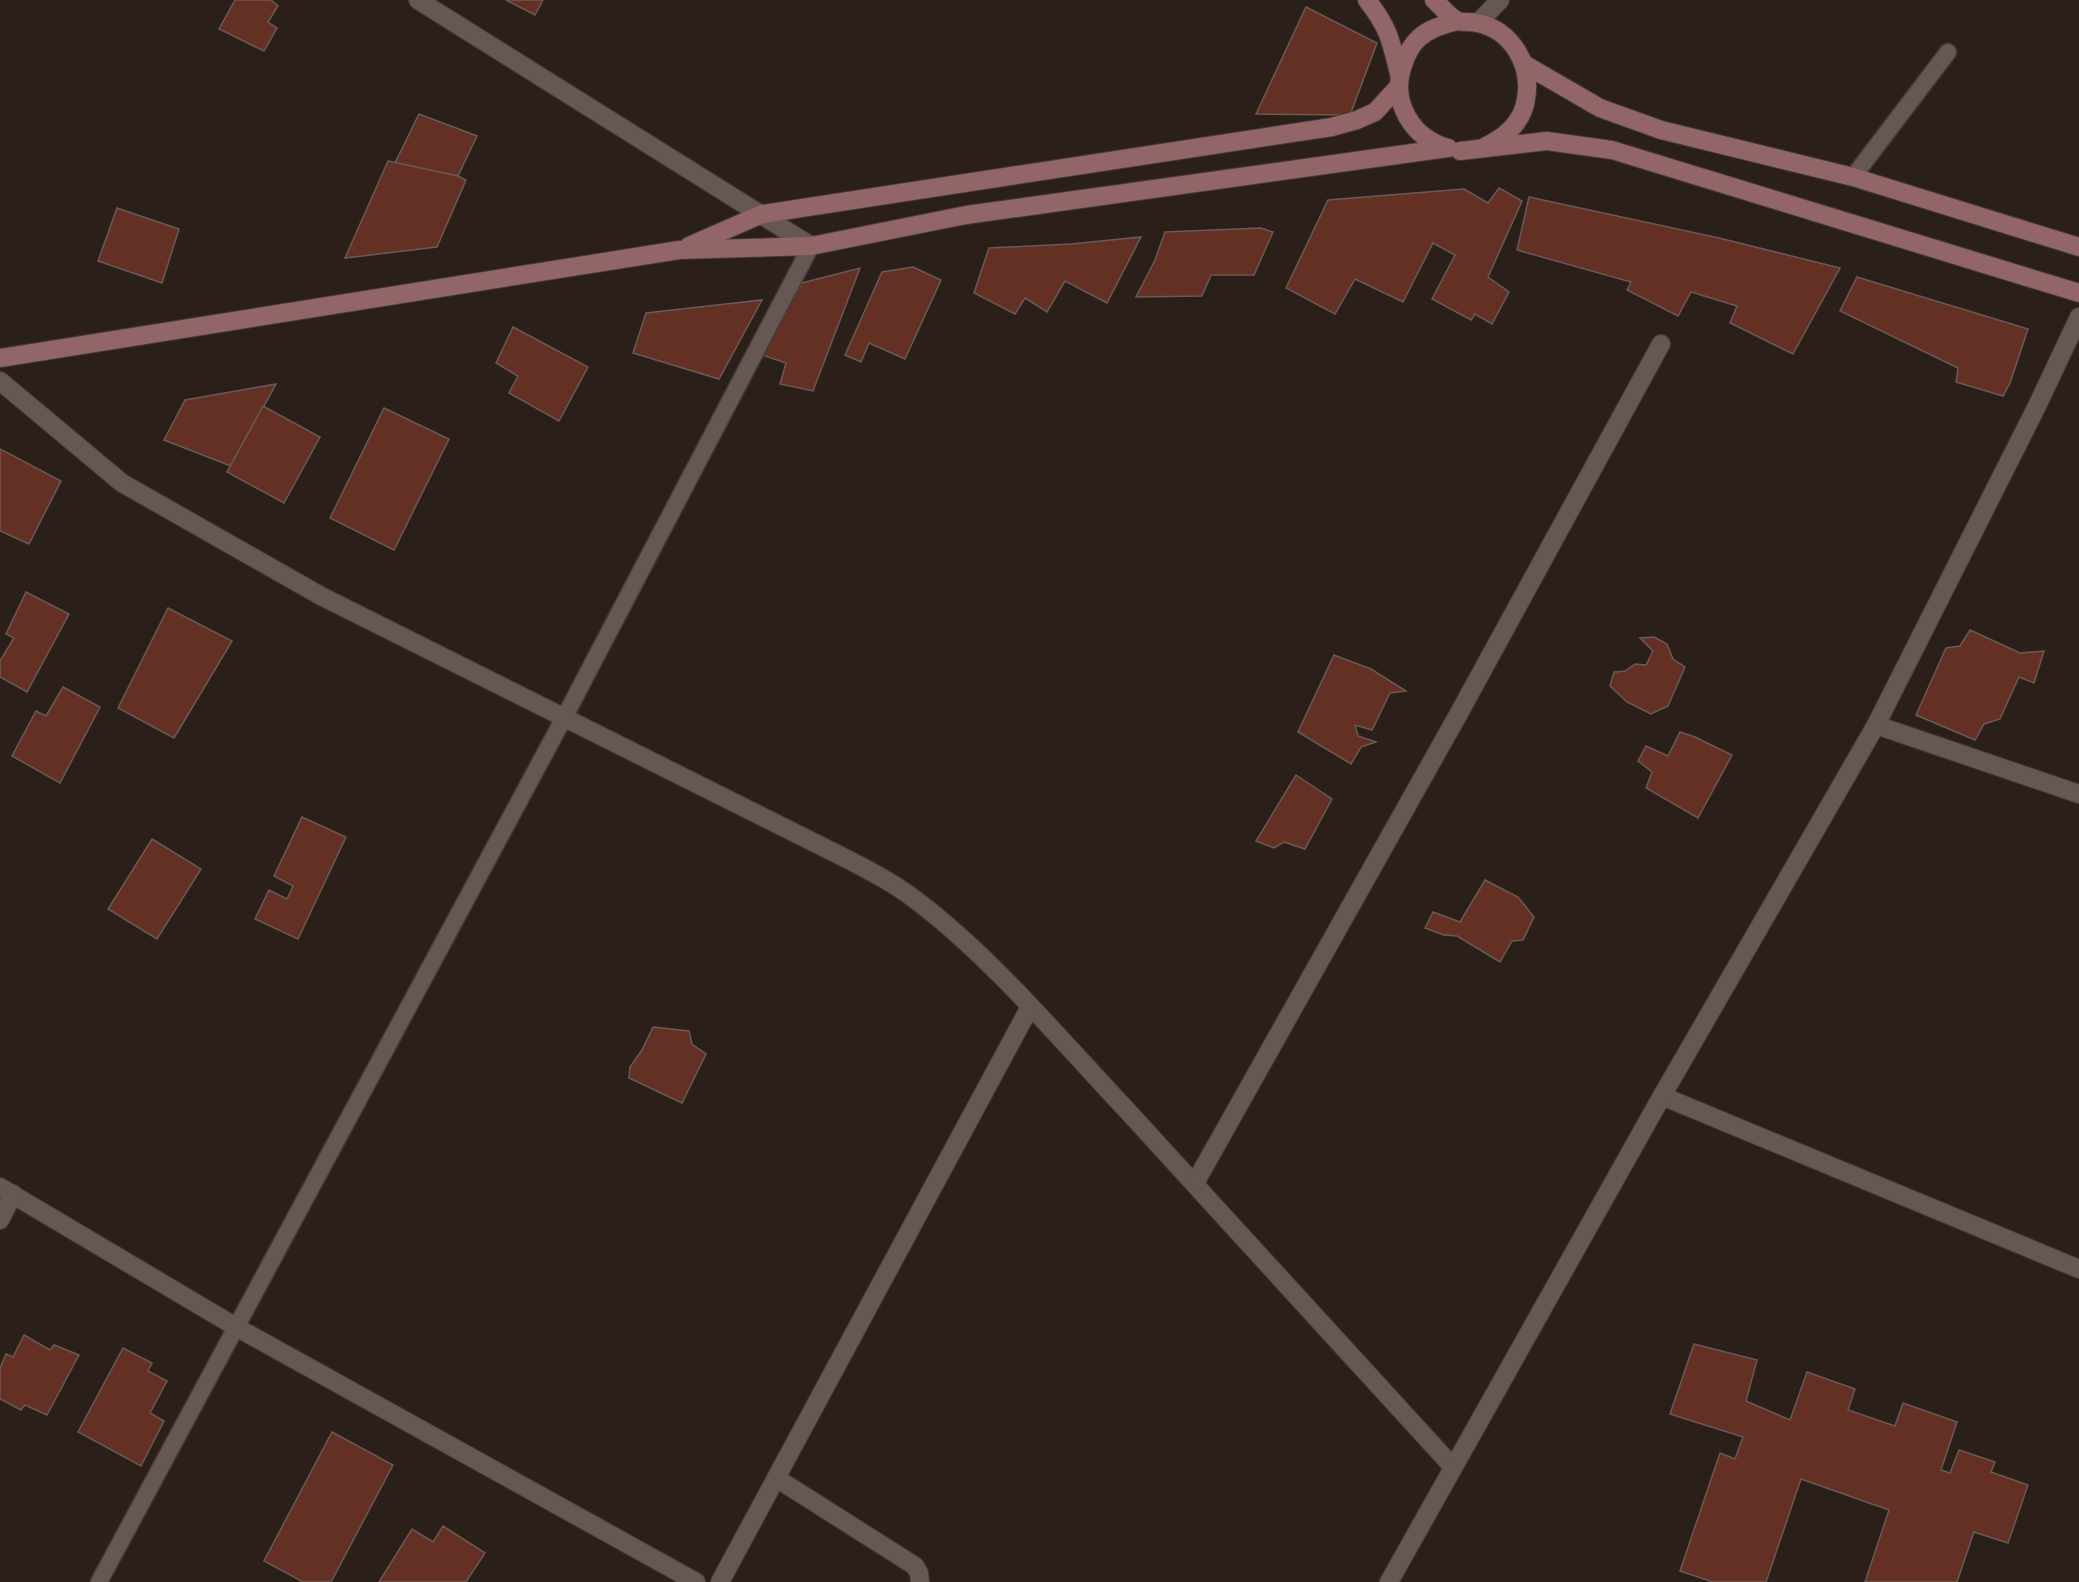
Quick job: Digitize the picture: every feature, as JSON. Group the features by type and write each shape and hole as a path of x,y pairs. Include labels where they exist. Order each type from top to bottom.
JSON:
{"street":[{"path":"418,0 811,246"},
{"path":"679,250 762,214 1286,132 1332,127 1357,120 1374,112 1399,81 1406,56 1418,39 1436,27 1457,21 1478,23 1498,32 1514,45 1524,64 1528,85 1525,106 1515,125 1500,140 1481,148 1454,149 1436,145 1416,131 1403,111 1399,81 1390,37 1380,16 1367,0"},
{"path":"1434,0 1457,21"},
{"path":"1478,23 1500,0"},
{"path":"1524,64 1600,108 1661,130 1853,177 2079,247"},
{"path":"0,358 679,250 811,246 966,215 1454,149 1547,141 1612,150 2079,293"},
{"path":"1389,1582 1452,1466 1662,1096 1876,725 2037,406 2079,317"},
{"path":"1195,1183 1458,715 1661,344"},
{"path":"0,381 122,483 321,596 565,716 880,877 916,900 963,939 1030,1007 1195,1183 1452,1466"},
{"path":"1876,725 2079,794"},
{"path":"720,1582 1030,1007"},
{"path":"1662,1096 2079,1269"},
{"path":"0,1220 6,1191 236,1327 696,1582"},
{"path":"776,1478 915,1566 920,1582"}],"lane":[{"path":"1853,177 1948,52"},
{"path":"99,1582 565,716 811,246"}],"building":[{"path":"235,0 271,0 278,6 268,22 277,28 264,51 219,29"},
{"path":"506,0 543,0 535,15"},
{"path":"1306,7 1377,43 1350,115 1256,114"},
{"path":"419,114 477,136 458,176 395,163"},
{"path":"388,161 458,176 466,180 437,247 345,258"},
{"path":"1499,188 1522,201 1488,277 1509,292 1492,324 1475,314 1471,320 1432,299 1455,255 1433,243 1403,302 1355,279 1335,314 1286,288 1328,200 1464,189 1488,203"},
{"path":"1529,197 1719,238 1840,268 1793,354 1730,323 1737,306 1691,292 1678,316 1627,290 1631,282 1517,250"},
{"path":"117,208 179,229 162,283 98,261"},
{"path":"1261,228 1273,232 1254,275 1211,275 1202,296 1136,297 1155,260 1165,232"},
{"path":"1141,237 1107,303 1065,281 1047,312 1025,298 1015,314 974,293 989,248 1071,244"},
{"path":"913,267 941,280 905,359 869,343 861,362 845,355 882,272"},
{"path":"860,268 813,391 780,384 786,363 762,355 802,283"},
{"path":"1857,277 2028,329 2010,383 2003,396 1956,382 1958,368 1840,311"},
{"path":"762,300 719,379 633,353 646,313"},
{"path":"513,327 588,367 559,421 509,393 518,376 496,363"},
{"path":"276,384 231,466 164,440 185,400"},
{"path":"263,406 320,437 284,503 227,472"},
{"path":"384,408 449,439 394,550 330,518"},
{"path":"0,449 61,481 29,544 0,531"},
{"path":"26,592 69,614 27,692 0,677 0,661 14,638 6,634"},
{"path":"168,608 232,641 174,738 118,708"},
{"path":"1970,630 2020,653 2044,651 2034,683 2019,677 2000,719 1984,724 1975,740 1916,715 1946,648 1960,646"},
{"path":"1654,637 1667,644 1673,659 1685,667 1668,706 1651,714 1627,702 1610,686 1614,672 1625,671 1635,664 1646,665 1653,651 1640,638"},
{"path":"1334,655 1371,669 1406,691 1390,693 1372,730 1355,725 1358,736 1376,742 1361,747 1351,764 1298,732"},
{"path":"63,687 100,707 60,783 12,756 36,711 46,716"},
{"path":"1680,732 1732,755 1698,818 1646,788 1652,772 1638,761 1646,746 1668,756"},
{"path":"1296,775 1332,799 1305,849 1284,842 1274,848 1256,841"},
{"path":"302,817 346,837 298,939 255,919 269,890 287,899 293,886 274,876"},
{"path":"152,839 201,869 157,939 108,909"},
{"path":"1485,880 1518,897 1534,917 1523,940 1512,941 1500,962 1457,936 1444,935 1425,928 1433,912 1460,922"},
{"path":"653,1027 689,1031 692,1044 706,1054 682,1103 629,1078 630,1067 642,1050"},
{"path":"24,1335 50,1350 54,1345 79,1355 47,1415 25,1405 21,1410 0,1399 0,1368 6,1354 13,1357"},
{"path":"1694,1344 1757,1360 1746,1401 1790,1420 1807,1372 1855,1389 1848,1410 1895,1426 1903,1403 1957,1422 1941,1470 1950,1473 1959,1450 1995,1462 1991,1472 2028,1485 2008,1543 1974,1532 1957,1582 1865,1582 1889,1510 1801,1479 1766,1582 1713,1582 1680,1571 1720,1453 1735,1459 1743,1437 1670,1414"},
{"path":"123,1348 152,1363 148,1371 167,1381 150,1413 164,1421 141,1466 78,1432"},
{"path":"332,1432 393,1465 331,1582 303,1582 264,1561"},
{"path":"443,1526 485,1553 466,1582 379,1582 412,1529 433,1542"}]}
